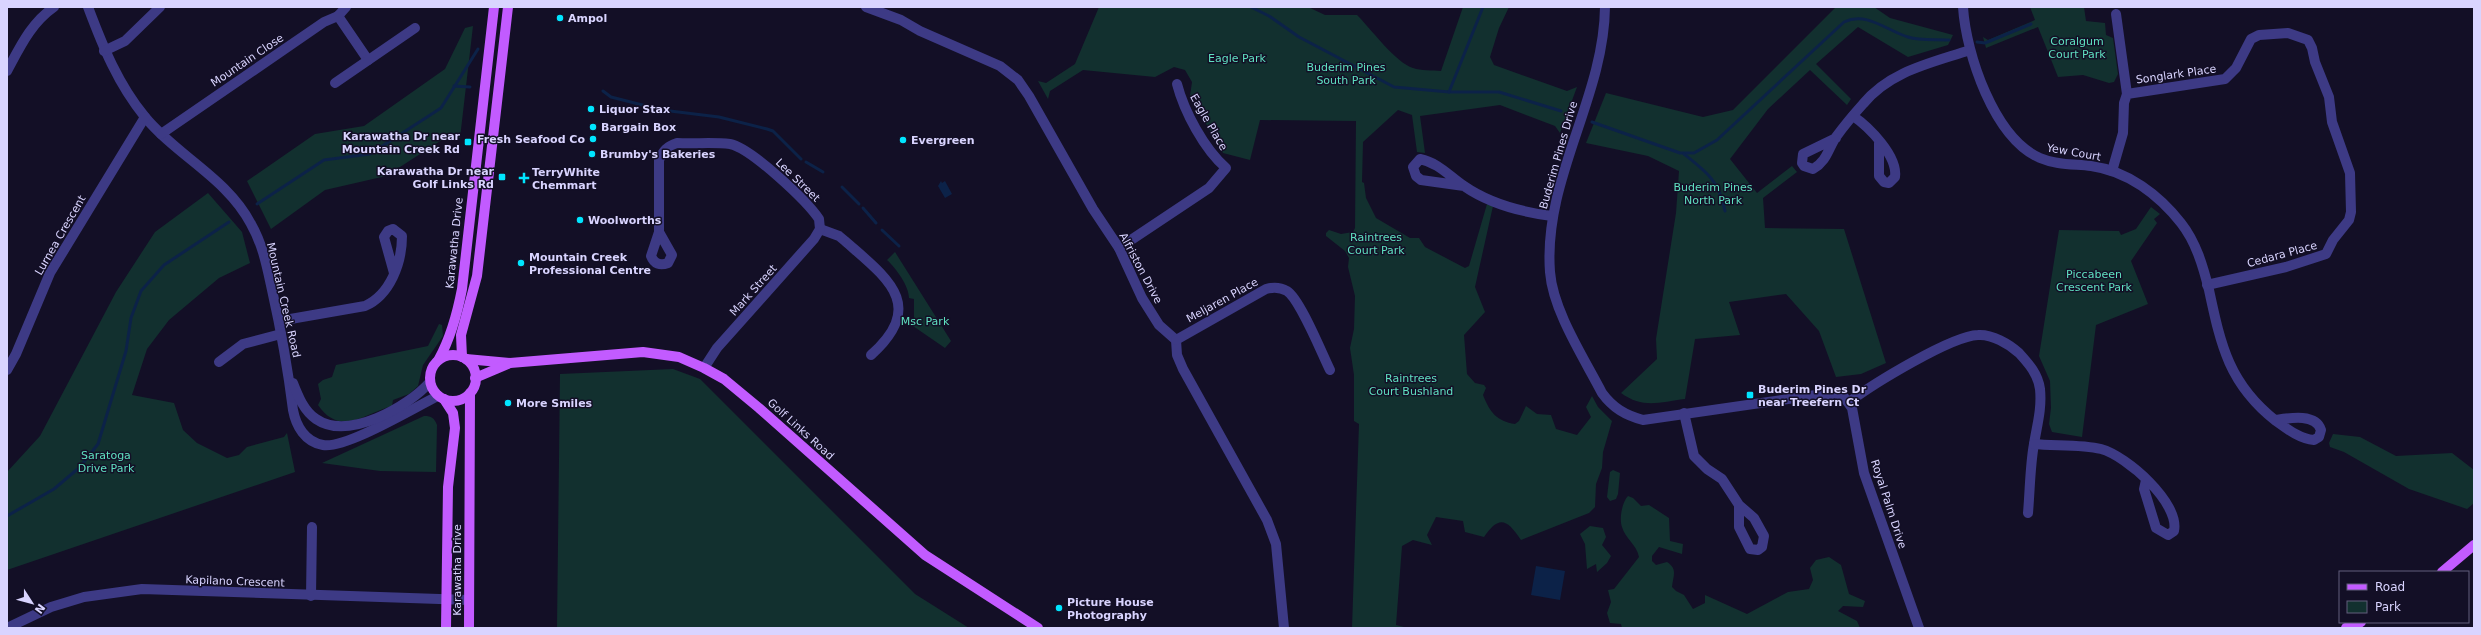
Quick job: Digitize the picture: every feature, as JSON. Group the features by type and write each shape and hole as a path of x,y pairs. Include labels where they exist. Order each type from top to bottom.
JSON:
{"main road":[{"name":"Karawatha Drive","path":"439,360 449,341 457,318 462,289 494,7"},
{"path":"464,358 450,355 439,360 431,370 430,382 441,397 458,400 470,393 476,378 475,371 464,358 461,335 478,276 507,10"},
{"name":"Golf Links Road","path":"464,358 510,363 643,352 680,357 704,368 724,379 759,408 925,555 1038,628"},
{"name":"Golf Links Road","path":"476,378 510,363"},
{"name":"Karawatha Drive","path":"469,628 470,393"},
{"name":"Karawatha Drive","path":"441,397 453,413 455,428 448,487 446,628"},
{"path":"2443,571 2474,545"},
{"path":"2346,628 2358,623"}],"street":[{"path":"7,71 30,30 42,15 54,7"},
{"name":"Mountain Creek Road","path":"88,7 104,51 122,86 145,117 161,134 219,182 251,223 263,250 279,321 296,423 310,440 322,445 332,445 355,437 441,397"},
{"path":"104,51 125,41 160,7"},
{"name":"Mountain Close","path":"161,134 324,22 338,16 346,7"},
{"name":"Alfriston Drive","path":"866,7 901,20 920,31 1000,66 1018,80 1030,96 1093,208 1119,248 1142,298 1159,325 1176,340"},
{"name":"Buderim Pines Drive","path":"1605,7 1605,29 1595,75 1552,216 1550,272 1559,307 1602,393 1611,405 1628,416 1643,420 1762,402 1828,394 1839,395 1849,402"},
{"name":"Yew Court","path":"1963,7 1970,50 2000,120 2017,143 2032,154 2049,161 2093,166 2112,171 2139,184 2172,212 2192,239 2208,285 2221,342 2231,368 2247,394 2276,420"},
{"path":"2116,14 2127,94"},
{"path":"338,16 368,60"},
{"path":"335,83 414,28"},
{"name":"Cedara Place","path":"2208,285 2286,267 2326,254 2333,240 2345,228 2352,212 2350,173 2332,122 2329,96 2314,62 2312,48 2308,40 2288,32 2259,35 2251,39 2244,51"},
{"path":"1836,138 1869,96 1895,76 1970,50"},
{"name":"Songlark Place","path":"2112,171 2123,133 2124,103 2127,94 2225,79 2236,68 2244,51"},
{"name":"Eagle Place","path":"1119,248 1209,188 1226,168 1215,158 1182,103 1177,84"},
{"path":"1853,116 1870,128 1879,143"},
{"name":"Lurnea Crescent","path":"7,370 16,354 50,273 145,117"},
{"name":"Lee Street","path":"659,232 659,160 662,152 670,145 677,143 730,144 746,150 813,211 819,219 820,229"},
{"path":"1464,186 1490,200 1510,207 1552,216"},
{"path":"820,229 839,236 884,276 896,292 899,308 895,324 886,341 871,355"},
{"name":"Mark Street","path":"704,368 717,348 814,239 820,229"},
{"path":"279,321 365,306 377,301 383,294 394,273"},
{"name":"Meljaren Place","path":"1176,340 1266,289 1277,287 1288,291 1297,303 1330,370"},
{"path":"219,362 242,344 281,334"},
{"path":"1849,402 1888,376 1963,338 1979,334 1995,338 2013,348 2032,366 2040,388 2040,414 2034,444 2028,513"},
{"path":"1176,340 1177,355 1183,369 1267,520 1276,544 1284,628"},
{"name":"Mountain Creek Road","path":"288,370 299,397 307,411 316,419 340,426 357,424 394,411 420,394 430,382"},
{"name":"Royal Palm Drive","path":"1849,402 1864,473 1919,628"},
{"path":"1684,413 1694,456 1706,469 1722,478 1740,505"},
{"path":"2034,444 2101,449 2130,463 2146,480 2155,486 2175,525 2174,531 2168,535 2156,528 2144,489 2146,480"},
{"path":"311,596 312,527"},
{"name":"Kapilano Crescent","path":"7,628 26,623 84,597 142,589 311,596 469,600"}],"green space":[{"path":"1099,7 1308,7 1325,15 1357,15 1384,45 1406,65 1419,70 1441,71 1463,7 1509,7 1499,28 1490,57 1494,65 1567,91 1577,87 1560,133 1555,126 1500,105 1420,116 1425,153 1417,152 1412,115 1398,110 1363,142 1362,182 1364,183 1366,198 1376,218 1410,238 1419,238 1425,247 1465,268 1469,266 1487,204 1493,206 1475,287 1485,312 1464,335 1467,374 1475,383 1484,385 1486,388 1483,395 1488,407 1503,421 1515,424 1519,421 1526,406 1537,414 1551,415 1556,429 1577,435 1591,417 1586,407 1592,396 1598,407 1612,421 1603,452 1602,468 1596,484 1595,507 1589,513 1521,540 1507,524 1503,522 1494,525 1484,537 1465,532 1463,521 1436,517 1427,535 1432,545 1413,540 1402,546 1396,625 1408,628 1352,628 1359,424 1354,421 1354,375 1350,348 1354,329 1355,296 1348,267 1349,258 1345,251 1326,236 1326,233 1329,230 1341,234 1353,232 1355,228 1356,121 1260,120 1250,160 1223,153 1190,96 1192,82 1185,70 1174,67 1155,77 1083,70 1050,91 1048,99 1038,81 1046,83 1075,64"},
{"name":"Buderim Pines North Park","path":"1836,7 1874,7 1890,18 1953,35 1948,45 1908,57 1858,27 1816,64 1851,99 1847,105 1810,70 1768,109 1730,159 1757,193 1792,166 1797,172 1763,198 1765,228 1844,229 1886,363 1861,374 1836,377 1819,331 1786,294 1729,302 1740,335 1695,339 1685,399 1660,403 1644,403 1629,398 1621,393 1657,359 1656,339 1676,213 1679,171 1648,156 1586,143 1606,93 1703,117 1733,110"},
{"name":"Coralgum Court Park","path":"2030,7 2084,7 2086,21 2105,23 2106,35 2113,38 2118,74 2114,82 2109,83 2083,75 2058,77 2038,27 1986,48 1983,37 1988,40 2035,20"},
{"path":"473,26 460,138 448,136 386,176 325,190 271,229 247,181 315,134 364,126 445,69 465,28"},
{"name":"Saratoga Drive Park","path":"208,193 242,232 250,263 219,278 169,320 147,349 132,395 174,403 183,430 197,443 227,458 239,455 247,447 284,437 287,433 295,472 7,570 7,472 40,436 116,292 155,232"},
{"name":"Piccabeen Crescent Park","path":"2151,207 2160,214 2154,219 2157,223 2131,261 2148,304 2096,325 2082,437 2052,432 2049,424 2051,408 2050,381 2039,356 2059,230 2119,231 2121,235 2136,229"},
{"name":"Msc Park","path":"895,252 951,341 945,348 913,326 907,325 908,319 914,319 914,299 909,298 907,288 887,260"},
{"path":"439,324 442,325 443,336 423,365 418,386 409,394 393,400 392,406 362,418 344,421 335,420 326,415 318,405 321,399 318,384 323,380 332,377 336,365 428,346"},
{"path":"673,369 700,379 915,594 969,628 557,628 560,374"},
{"path":"424,416 429,416 432,418 437,425 436,472 380,471 322,463"},
{"path":"2333,434 2360,437 2396,456 2452,453 2474,470 2474,503 2467,509 2409,489 2344,452 2330,447 2329,443"},
{"path":"1613,470 1620,473 1618,494 1616,499 1610,501 1607,497 1610,472"},
{"path":"1628,496 1633,498 1641,506 1649,505 1669,518 1670,541 1683,544 1682,554 1659,547 1652,556 1652,561 1656,565 1667,562 1673,567 1674,573 1672,587 1684,595 1693,609 1705,603 1705,595 1747,614 1788,592 1809,589 1813,580 1810,568 1816,560 1829,557 1841,565 1849,594 1865,601 1863,607 1843,606 1838,611 1857,621 1860,628 1622,628 1621,624 1610,623 1607,613 1611,602 1608,590 1614,589 1639,557 1621,524 1623,506"},
{"path":"1590,526 1603,528 1606,537 1602,545 1611,556 1607,563 1597,572 1596,564 1587,569 1585,544 1580,534"}],"water":[{"path":"941,181 942,183 945,181 952,194 945,198 938,186"},
{"path":"1536,566 1565,571 1560,600 1531,595"}],"waterway":[{"path":"1251,7 1269,16 1299,37 1394,87 1449,92 1499,92 1561,111"},
{"path":"1449,92 1483,7"},
{"path":"1592,122 1680,153 1694,153 1717,140 1844,22 1852,19 1869,20 1900,34 1913,38 1949,40"},
{"path":"1977,42 1985,43 2031,24"},
{"path":"257,204 324,160 370,154 441,108 478,49"},
{"path":"454,86 470,87"},
{"path":"603,91 611,97 662,110 719,117 773,131 801,159"},
{"path":"1684,154 1711,178 1719,192 1725,211"},
{"path":"806,162 823,172"},
{"path":"842,187 859,204"},
{"path":"863,208 876,223"},
{"path":"7,516 54,489 80,467 98,444 126,351 131,318 141,291 164,265 229,222"},
{"path":"882,230 899,246"}],"place":[{"name":"Ampol","path":"560,18"},
{"name":"Liquor Stax","path":"591,109"},
{"name":"Bargain Box","path":"593,127"},
{"name":"Fresh Seafood Co","path":"593,139"},
{"name":"Evergreen","path":"903,140"},
{"name":"Karawatha Dr near Mountain Creek Rd","path":"468,142"},
{"name":"Brumby's Bakeries","path":"592,154"},
{"name":"Karawatha Dr near Golf Links Rd","path":"502,177"},
{"name":"TerryWhite Chemmart","path":"524,178"},
{"name":"Woolworths","path":"580,220"},
{"name":"Mountain Creek Professional Centre","path":"521,263"},
{"name":"Buderim Pines Dr near Treefern Ct","path":"1750,395"},
{"name":"More Smiles","path":"508,403"},
{"name":"Picture House Photography","path":"1059,608"}],"park label":[{"name":"Eagle Park","path":"1237,58"},
{"name":"Buderim Pines South Park","path":"1346,73"},
{"name":"Raintrees Court Park","path":"1376,243"},
{"name":"Raintrees Court Bushland","path":"1411,384"}]}
